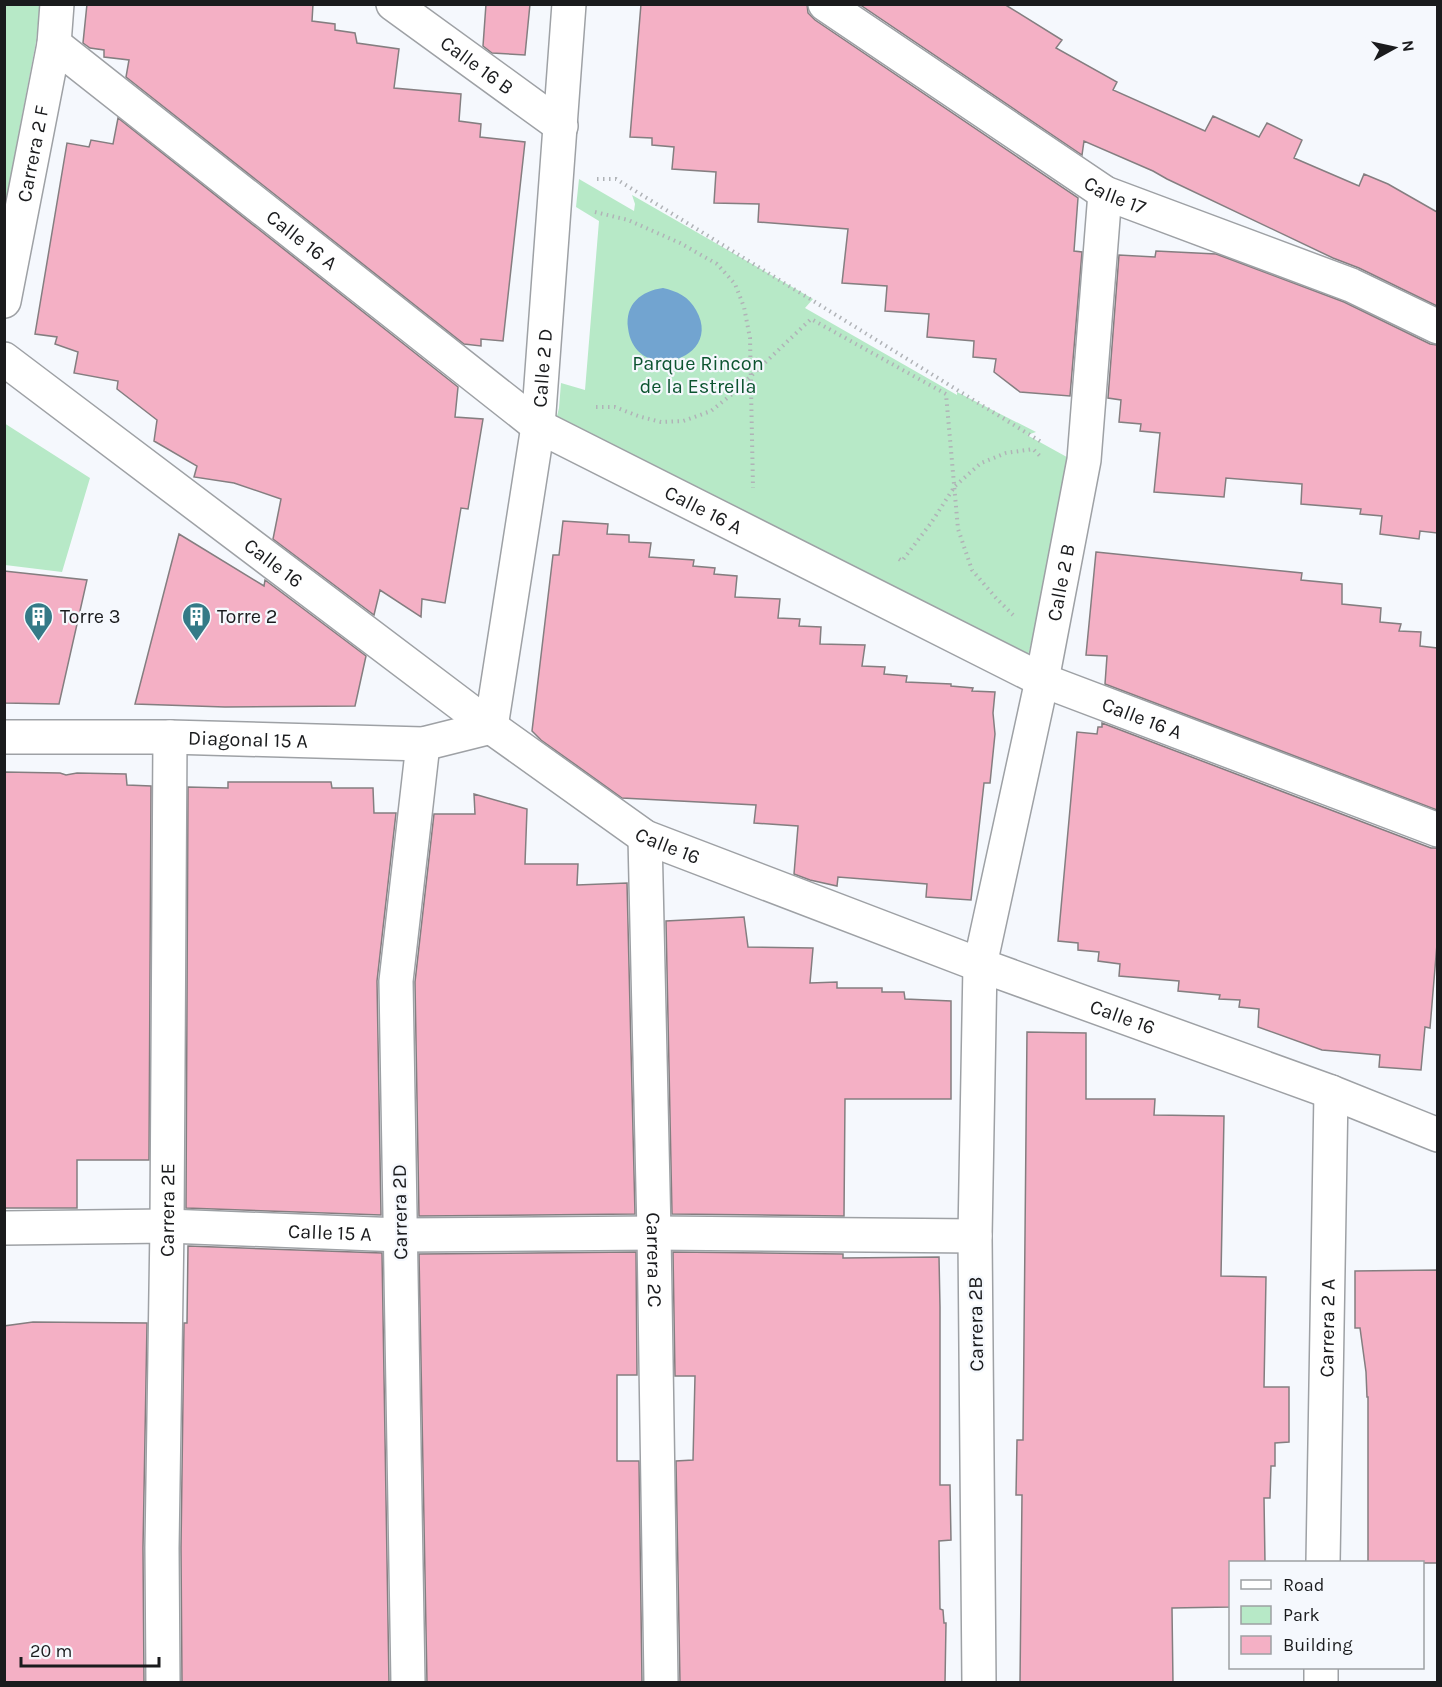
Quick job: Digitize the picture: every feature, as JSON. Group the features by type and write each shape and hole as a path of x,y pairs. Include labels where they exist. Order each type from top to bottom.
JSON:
{"street":[{"name":"Carrera 2 F","path":"4,301 54,44 57,4"},
{"name":"Calle 16 B","path":"393,4 561,126"},
{"name":"Calle 2 D","path":"491,727 538,426 569,4"},
{"name":"Calle 17","path":"825,4 1105,193 1351,285 1437,327"},
{"name":"Calle 16 A","path":"54,44 538,426 1042,680 1437,830"},
{"name":"Calle 2 B","path":"980,965 1042,680 1084,460 1105,193"},
{"name":"Calle 16","path":"4,359 491,727 645,837 980,965 1331,1092 1437,1135"},
{"name":"Diagonal 15 A","path":"4,737 170,737 423,744 491,727"},
{"name":"Carrera 2E","path":"163,1683 162,1548 167,1226 170,737"},
{"name":"Carrera 2D","path":"408,1683 396,981 423,744"},
{"name":"Carrera 2C","path":"645,837 661,1683"},
{"name":"Carrera 2B","path":"979,1683 975,1236 980,965"},
{"name":"Carrera 2 A","path":"1323,1561 1331,1092"},
{"name":"Calle 15 A","path":"4,1228 167,1226 400,1235 654,1233 975,1236"}],"path":[{"path":"588,179 616,179 1043,442"},
{"path":"587,210 628,220 680,243 717,264 735,284 744,307 750,338 753,491"},
{"path":"593,407 615,407 661,422 683,421 711,411 810,319 946,394 958,529 972,570 1018,620"},
{"path":"892,556 902,561 955,486 981,464 1006,453 1033,449 1047,462"}],"green space":[{"path":"5,4 40,5 36,42 5,205"},
{"name":"Parque Rincon de la Estrella","path":"579,179 634,211 635,204 632,195 813,299 805,308 957,395 957,392 1036,432 1027,435 1074,461 1028,656 554,428 559,408 561,383 585,390 599,221 576,207"},
{"path":"4,423 90,478 62,572 5,565"}],"water":[{"path":"663,288 678,293 690,302 696,310 702,328 699,342 689,353 676,360 660,361 646,357 634,346 628,328 629,312 636,300 648,292"}],"building":[{"path":"87,4 313,4 312,21 335,24 335,30 355,33 357,43 399,49 394,88 461,94 459,121 481,124 480,137 525,142 503,341 481,339 481,346 464,344 126,77 129,60 104,57 104,50 90,48 83,43"},
{"path":"486,4 530,4 525,55 492,53 483,46"},
{"path":"641,4 807,4 808,13 815,20 1078,198 1074,251 1082,252 1070,396 1020,392 994,372 996,359 973,357 974,341 927,337 929,314 885,311 887,286 842,283 848,229 758,222 759,204 714,203 716,172 672,169 674,147 652,145 652,138 630,137"},
{"path":"859,4 1004,4 1062,40 1056,48 1117,82 1113,90 1205,131 1213,116 1259,137 1267,123 1302,140 1294,158 1359,186 1364,174 1388,184 1437,212 1437,306 1153,171 1084,141 1082,155"},
{"path":"118,118 458,387 455,417 483,419 468,509 461,508 445,603 422,599 421,617 380,590 374,615 273,539 281,499 234,483 194,477 197,466 154,441 157,420 117,389 118,381 74,373 78,352 55,344 57,337 35,334 67,143 89,147 91,140 113,144"},
{"path":"1156,251 1216,254 1344,302 1430,344 1437,345 1437,533 1420,531 1419,539 1380,534 1382,516 1360,514 1361,509 1301,504 1302,484 1226,478 1224,497 1154,492 1160,433 1140,431 1141,424 1119,422 1121,400 1108,398 1119,255 1155,257"},
{"path":"563,521 608,524 607,534 629,535 629,542 651,543 649,557 694,560 693,566 715,568 714,574 737,576 735,597 780,599 778,618 800,619 799,626 821,627 820,644 865,645 862,666 885,667 884,674 907,676 906,682 951,684 951,686 973,688 972,691 995,692 993,713 995,734 990,783 984,783 971,900 926,897 927,884 838,877 837,886 810,880 794,874 798,826 754,823 756,805 622,798 541,740 532,731 553,555 559,555"},
{"path":"179,534 264,586 265,580 366,656 355,706 225,707 135,704"},
{"path":"1096,552 1302,573 1301,580 1342,584 1342,604 1381,608 1380,622 1401,624 1399,631 1421,632 1420,646 1437,648 1437,810 1105,684 1107,656 1086,655"},
{"name":"Torre 3","path":"4,571 87,580 59,704 4,703"},
{"path":"1102,723 1431,848 1437,848 1437,944 1430,1028 1425,1027 1421,1070 1379,1067 1380,1055 1322,1050 1258,1027 1259,1009 1239,1007 1240,1000 1219,999 1220,995 1178,991 1179,981 1119,976 1120,964 1098,961 1099,952 1078,950 1078,943 1058,941 1077,732 1097,734 1098,727 1102,727"},
{"path":"4,772 66,775 77,773 126,774 127,785 151,786 149,1160 77,1160 77,1208 4,1208"},
{"path":"228,782 331,782 332,788 373,788 374,813 396,813 377,981 381,1215 186,1208 188,787 228,788"},
{"path":"474,794 527,809 525,864 578,864 577,885 627,883 635,1214 419,1216 415,982 434,814 475,814"},
{"path":"744,917 748,947 813,948 810,983 837,982 837,988 882,988 882,992 904,992 905,999 951,1001 951,1099 845,1099 844,1216 672,1214 666,921"},
{"path":"1027,1032 1086,1033 1086,1099 1155,1099 1154,1115 1224,1116 1221,1276 1266,1277 1264,1387 1289,1387 1289,1442 1275,1443 1275,1466 1271,1466 1270,1498 1264,1498 1265,1561 1229,1561 1229,1607 1172,1608 1173,1683 1020,1683 1022,1495 1016,1495 1017,1440 1023,1440"},
{"path":"188,1246 382,1253 389,1683 182,1683 184,1323 187,1323"},
{"path":"636,1252 637,1375 617,1375 617,1461 639,1461 642,1683 427,1683 419,1254"},
{"path":"673,1252 843,1254 843,1258 939,1257 940,1485 950,1485 951,1540 939,1541 940,1609 943,1610 944,1623 946,1623 945,1683 680,1683 676,1461 693,1460 695,1376 675,1376"},
{"path":"1437,1270 1437,1563 1368,1561 1368,1397 1360,1328 1355,1328 1355,1271"},
{"path":"33,1322 147,1323 143,1548 144,1683 4,1683 4,1326"}],"place":[{"name":"Torre 3","path":"39,642"},
{"name":"Torre 2","path":"196,642"}]}
